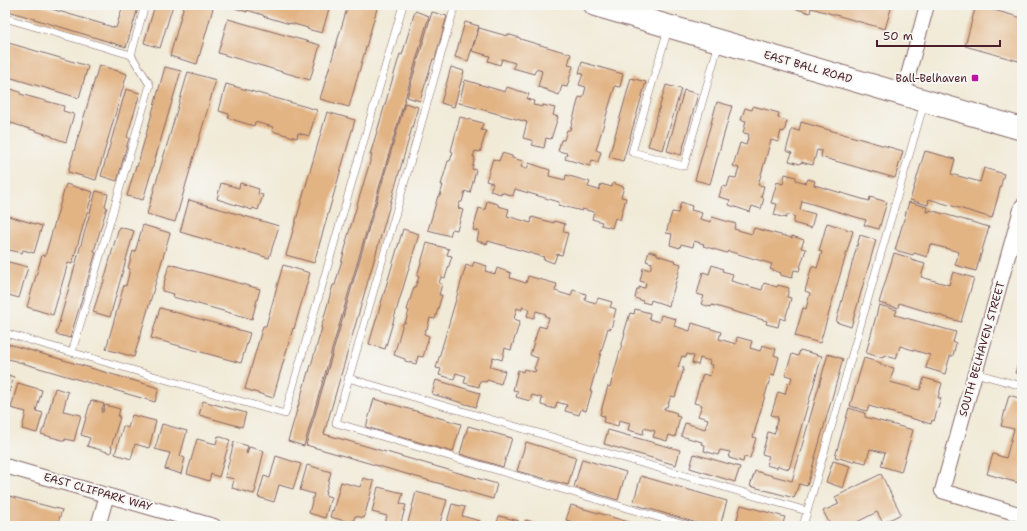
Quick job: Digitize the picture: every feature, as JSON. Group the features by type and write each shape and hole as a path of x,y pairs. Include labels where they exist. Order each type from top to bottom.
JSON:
{"main road":[{"name":"EAST BALL ROAD","path":"595,5 925,100 1022,130"}],"street":[{"path":"903,94 927,5"},
{"name":"SOUTH BELHAVEN STREET","path":"1022,206 942,491 1022,515"},
{"name":"EAST CLIFPARK WAY","path":"5,466 214,526"},
{"path":"98,526 107,495"}],"lane":[{"path":"131,55 145,5"},
{"path":"5,333 286,414 403,5"},
{"path":"455,5 336,423 688,526"},
{"path":"5,18 131,55 150,85 72,352"},
{"path":"668,26 632,152 684,166 720,41"},
{"path":"803,526 925,100"},
{"path":"975,373 1022,386"},
{"path":"348,378 807,511"}],"building":[{"path":"5,5 38,5 116,28 123,5 139,5 126,47 5,10"},
{"path":"155,5 173,5 160,48 144,43"},
{"path":"184,5 214,5 197,64 170,56"},
{"path":"233,5 330,5 322,33 247,10 247,12 232,7"},
{"path":"348,5 378,5 349,107 320,99"},
{"path":"784,5 892,5 885,29 811,8 810,13"},
{"path":"976,5 1022,18 1022,62 965,46"},
{"path":"415,11 429,16 304,446 288,441 322,328 333,285 335,285 372,155 370,155 400,54 402,55"},
{"path":"432,12 447,16 435,59 433,59 420,101 407,97"},
{"path":"228,19 320,45 310,80 218,53"},
{"path":"465,22 479,26 468,61 455,57"},
{"path":"479,28 507,36 507,34 571,54 568,65 573,66 567,87 562,86 559,95 548,91 538,87 542,71 536,69 534,74 513,68 515,63 502,59 500,65 488,61 490,56 472,51"},
{"path":"5,42 88,66 79,98 5,76"},
{"path":"582,62 623,74 620,87 615,86 596,150 601,152 598,162 592,160 590,166 565,159 567,153 558,151 561,140 564,140 567,130 570,130 579,97 583,98 586,87 579,85 583,74 579,73"},
{"path":"99,65 127,74 96,180 68,172"},
{"path":"165,67 181,71 143,200 127,196 136,166 137,167"},
{"path":"451,67 464,71 454,107 441,103"},
{"path":"188,72 216,80 175,222 147,214"},
{"path":"631,78 646,82 623,161 609,157"},
{"path":"465,80 505,92 507,87 529,94 527,99 534,101 533,105 543,107 543,105 555,108 553,115 558,117 551,139 546,138 544,148 532,145 534,141 523,138 527,122 459,103"},
{"path":"226,84 317,110 309,136 298,133 297,138 272,131 273,127 255,122 254,126 228,118 229,114 219,111"},
{"path":"666,85 681,89 663,150 648,146"},
{"path":"5,87 20,92 20,94 64,106 63,111 74,114 66,142 11,123 5,142"},
{"path":"126,89 140,93 127,137 129,138 117,181 101,176"},
{"path":"684,90 698,94 681,155 667,151"},
{"path":"717,102 732,106 710,184 695,180"},
{"path":"405,103 418,107 324,434 497,484 493,499 306,445"},
{"path":"753,106 779,113 778,118 787,121 784,132 781,131 778,142 771,140 758,185 764,186 761,197 764,198 761,209 752,206 750,212 729,205 730,200 719,197 722,186 727,187 730,177 736,178 739,168 733,166 740,143 746,145 749,134 743,133 746,121 741,120 745,108 752,110"},
{"path":"327,112 355,120 314,263 286,255"},
{"path":"460,117 483,123 481,130 486,131 480,152 475,151 473,157 475,157 472,169 476,170 470,193 465,191 462,202 460,202 458,208 463,210 457,230 452,229 450,236 428,230 438,196 440,196 443,185 441,185 448,161 450,161 453,152 451,151"},
{"path":"801,122 903,151 895,178 821,157 822,151 817,150 813,165 789,161 792,153 786,151 792,129 799,131"},
{"path":"925,151 955,159 951,174 980,182 984,168 1004,174 992,218 929,199 928,205 910,200"},
{"path":"502,153 523,161 521,167 527,169 529,163 550,170 549,176 565,180 566,175 590,182 588,187 599,190 601,184 612,187 613,183 624,187 621,197 626,198 620,220 615,218 612,228 601,225 602,222 592,219 594,212 582,209 582,211 558,205 559,202 515,189 513,196 501,192 501,194 490,191 493,183 486,181 493,159 499,161"},
{"path":"785,174 796,177 796,180 806,183 808,179 815,181 814,185 869,201 870,197 887,202 879,229 864,225 866,220 802,201 800,210 815,214 811,228 793,223 795,217 787,214 786,218 774,215 777,204 771,203 777,182 783,184"},
{"path":"221,183 239,188 240,183 259,189 258,194 263,195 258,210 253,208 252,210 217,199"},
{"path":"66,184 93,192 72,264 68,263 53,315 27,307 42,255 45,256"},
{"path":"96,191 108,194 105,206 107,207 94,251 96,252 70,338 56,334"},
{"path":"189,200 279,226 269,258 180,232"},
{"path":"487,201 509,209 507,216 531,223 532,217 554,223 554,221 565,224 563,232 568,233 562,255 557,254 554,263 543,259 544,257 488,241 487,244 477,241 479,231 473,230 479,208 485,210"},
{"path":"681,202 692,206 691,210 702,213 700,219 711,222 712,217 736,224 734,229 752,234 754,228 804,240 801,248 806,249 799,271 794,270 792,278 780,275 781,273 770,269 772,264 728,251 727,253 703,246 704,244 694,241 693,247 681,244 680,248 670,245 672,234 666,233 672,212 678,213"},
{"path":"909,202 927,207 926,212 929,212 930,210 989,227 976,271 955,265 959,252 930,244 927,257 895,250"},
{"path":"5,215 42,226 34,253 23,250 22,253 5,249"},
{"path":"827,223 853,231 820,343 795,336 803,308 806,309 810,293 805,291 812,266 817,268 822,252 819,251"},
{"path":"143,225 170,233 134,357 106,349 124,285 126,286 130,269 128,268 133,251 135,252"},
{"path":"119,227 134,231 110,317 93,312 103,284"},
{"path":"403,229 419,234 385,349 369,344"},
{"path":"860,235 876,240 851,327 836,322"},
{"path":"427,243 449,249 447,255 452,256 445,278 441,277 439,283 442,284 439,295 442,295 435,319 430,318 424,334 429,336 423,357 418,356 416,364 405,361 405,359 394,355 403,323 405,323 409,311 407,310 414,287 419,277 417,276"},
{"path":"649,251 681,264 669,306 651,300 650,304 635,298 639,287 645,288 646,283 640,281 643,268 650,270 652,263 646,261"},
{"path":"894,253 925,264 921,277 949,285 953,272 974,278 961,322 899,303 898,308 879,303"},
{"path":"5,261 28,267 19,298 5,294"},
{"path":"474,262 487,266 485,271 495,274 497,268 511,273 510,278 526,283 528,276 557,284 555,291 571,296 573,290 586,294 585,300 596,303 598,298 612,302 610,307 616,309 611,329 608,328 590,391 592,391 586,411 581,409 579,415 565,411 567,405 557,402 555,409 541,405 542,398 532,395 530,401 516,397 518,391 513,390 518,370 523,372 524,369 535,372 536,370 534,369 538,358 530,355 539,326 546,328 549,318 545,316 546,314 536,311 534,318 527,316 529,309 522,307 522,310 517,308 514,319 520,321 511,350 505,348 502,360 493,357 490,367 505,371 501,384 487,380 486,382 480,381 479,387 464,383 466,376 456,373 454,379 439,375 441,369 436,368 466,265 472,267"},
{"path":"169,264 260,289 252,319 173,297 174,294 162,291"},
{"path":"283,265 310,273 273,398 245,389 263,326 266,326"},
{"path":"712,265 723,269 722,271 733,274 731,281 762,290 764,283 777,287 778,285 789,288 787,297 791,298 785,320 780,318 778,327 766,324 767,321 712,305 711,307 701,304 704,296 697,294 703,272 709,274"},
{"path":"879,305 897,310 895,315 956,332 953,342 956,343 953,356 950,356 945,374 926,368 930,355 900,346 896,359 884,355 883,358 866,353"},
{"path":"160,308 250,333 241,363 151,338"},
{"path":"635,309 650,313 649,319 659,322 661,315 676,319 674,326 690,331 692,323 721,332 719,339 736,344 737,337 752,341 750,348 760,351 762,345 776,349 774,355 779,357 774,376 771,375 753,437 756,438 750,458 744,457 743,462 729,458 730,452 720,450 718,455 704,451 705,445 701,444 702,442 681,436 685,423 705,429 708,419 698,416 702,405 694,403 703,374 710,376 713,365 709,364 710,361 700,358 698,365 692,363 694,356 687,354 686,357 682,356 678,367 684,368 675,397 671,396 667,407 664,409 677,413 676,416 680,417 675,437 669,435 667,441 653,437 655,431 644,428 643,434 628,430 630,423 619,420 618,426 603,422 605,416 600,415 608,386 610,387 630,313 634,314"},
{"path":"5,343 159,388 155,402 5,358"},
{"path":"800,350 822,356 789,469 778,466 777,468 766,465 769,456 762,454 768,432 774,434 776,428 778,417 771,415 778,392 785,394 788,383 790,384 792,377 785,375 792,354 798,356"},
{"path":"1022,350 1022,375 1015,373"},
{"path":"828,354 843,359 807,486 799,484 794,498 750,486 755,471 792,481"},
{"path":"864,358 881,363 881,365 894,368 890,382 920,390 924,378 942,383 938,398 941,398 934,421 932,420 931,424 869,406 867,411 850,406"},
{"path":"5,374 14,377 5,406"},
{"path":"436,380 480,393 476,407 432,394"},
{"path":"18,383 42,390 36,411 43,413 37,433 22,429 26,412 11,408"},
{"path":"55,388 68,392 63,411 81,415 74,441 65,439 65,441 41,434 44,429"},
{"path":"1009,395 1022,399 1022,484 987,474 993,454 1006,458 1014,429 1001,426"},
{"path":"374,399 461,424 453,452 366,427"},
{"path":"91,400 104,404 101,412 103,412 105,405 120,409 118,417 120,417 111,447 111,453 87,446 90,438 81,435"},
{"path":"203,401 246,413 242,427 199,415"},
{"path":"849,408 865,413 865,417 913,430 901,472 881,466 885,453 870,449 866,463 854,460 853,462 835,457"},
{"path":"132,415 156,421 149,448 135,444 131,459 115,454 123,426 128,428"},
{"path":"162,424 187,431 180,456 185,458 181,474 165,469 170,453 155,449"},
{"path":"468,426 512,438 503,467 460,454"},
{"path":"608,430 680,450 676,465 604,444"},
{"path":"218,436 230,440 219,477 211,474 209,481 187,474 197,439 216,444"},
{"path":"234,442 248,446 247,454 249,447 264,451 254,494 232,488 234,479 225,477"},
{"path":"526,442 576,457 568,485 517,471"},
{"path":"694,454 740,467 735,482 690,468"},
{"path":"276,456 301,464 293,489 279,485 274,502 258,497 264,476 270,478"},
{"path":"582,459 626,472 618,500 574,487"},
{"path":"833,461 850,466 843,488 826,482"},
{"path":"307,465 331,472 325,495 331,497 325,518 309,513 314,494 300,490"},
{"path":"881,474 901,514 883,523 877,512 853,524 854,526 831,526 823,511 839,504 835,497"},
{"path":"641,476 727,501 720,526 707,526 633,504"},
{"path":"363,478 374,481 364,518 355,516 353,523 330,517 341,482 360,487"},
{"path":"378,487 403,493 400,504 406,505 400,526 384,526 387,516 372,512"},
{"path":"416,492 447,500 439,526 407,526"},
{"path":"9,496 62,510 57,526 5,526 5,510"},
{"path":"452,504 465,507 462,516 480,521 479,526 446,526"},
{"path":"571,505 642,526 586,526 566,520"},
{"path":"741,505 785,517 782,526 735,526"},
{"path":"499,516 519,521 518,526 496,526"},
{"path":"526,520 546,526 524,526"}],"place":[{"name":"Ball-Belhaven","path":"975,78"}]}
